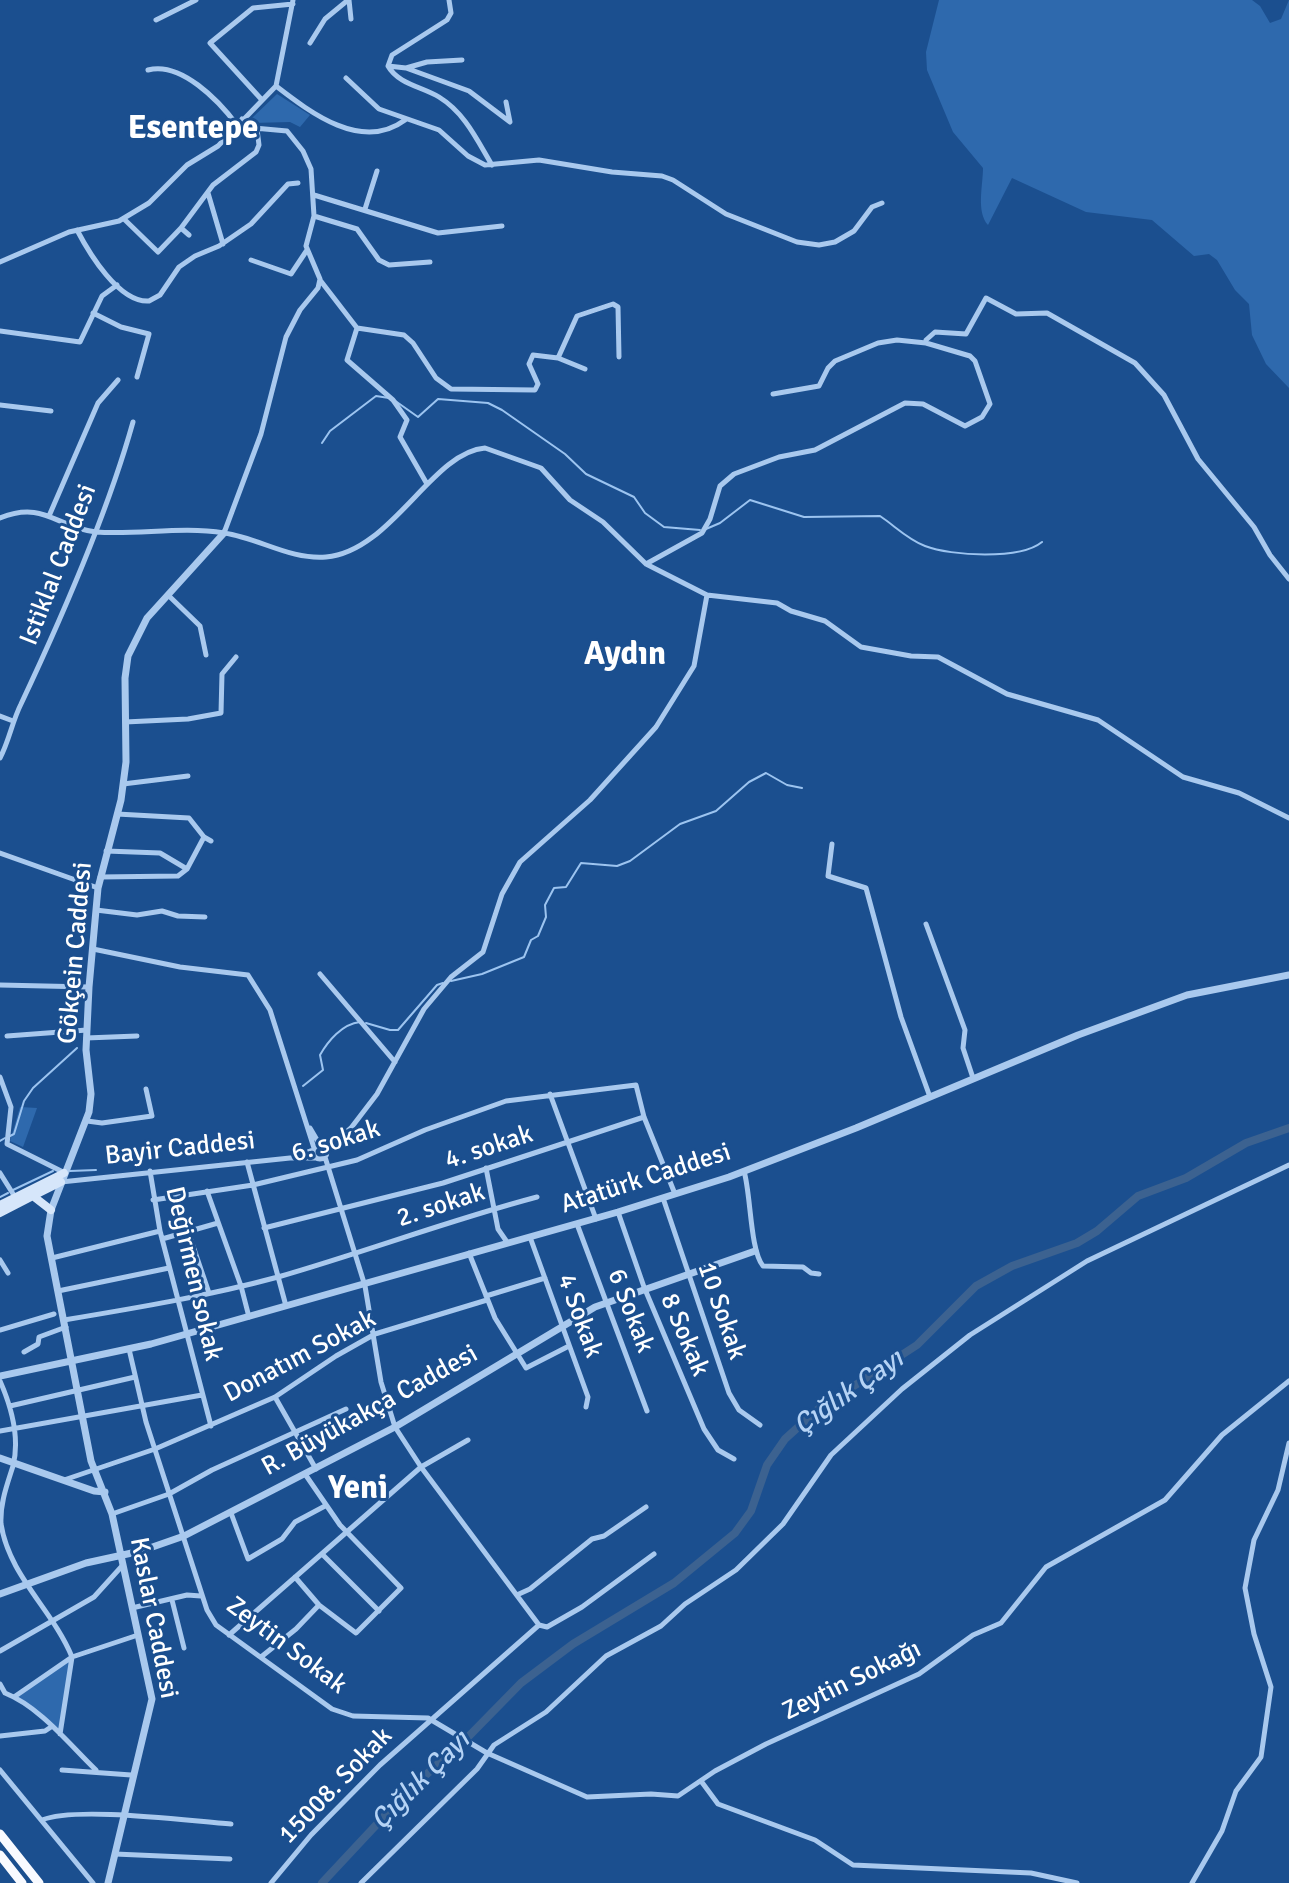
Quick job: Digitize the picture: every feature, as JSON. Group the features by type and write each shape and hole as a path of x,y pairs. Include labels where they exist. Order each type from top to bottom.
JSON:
{"highway":[{"path":"0,1834 39,1883"},
{"path":"0,1855 22,1883"}],"main road":[{"path":"0,1205 12,1193 63,1177"},
{"path":"0,1213 63,1177"},
{"path":"33,1196 51,1210"}],"street":[{"path":"156,20 197,0"},
{"path":"349,0 351,19"},
{"path":"310,43 325,19 349,0"},
{"path":"388,66 392,55 447,20 451,8 449,0"},
{"path":"0,262 77,230 110,225 124,219 149,203 187,165 218,146 276,86 293,2 253,8 210,43 262,100"},
{"path":"406,68 427,62 462,60"},
{"path":"388,66 406,68 470,90 510,122 506,102"},
{"path":"388,66 397,77 437,96 457,113 469,125 492,165"},
{"path":"148,70 166,69 211,93 237,125"},
{"path":"346,78 379,109 439,130 476,162 492,165 539,160 612,172 662,176 673,180 726,214 786,238 819,245 846,237 872,207 882,203"},
{"path":"276,86 314,114 346,128 383,131 405,120"},
{"path":"242,120 257,129 283,129 292,135 308,159 314,195 314,216 307,250 291,274 251,260"},
{"path":"124,219 158,251 181,228 208,193 256,152 259,145 257,129"},
{"path":"365,209 377,171"},
{"path":"77,230 90,255 127,295 149,301 160,295 179,268 223,244 251,224 288,184 298,183"},
{"path":"208,193 223,244"},
{"path":"314,195 438,233 502,226"},
{"path":"314,216 357,229 379,260 389,265 430,262"},
{"path":"181,228 189,235"},
{"path":"307,250 320,279 357,328 396,332 408,337 436,378 456,390 535,390 538,384 529,364 533,355 558,358 585,369"},
{"path":"224,533 261,434 286,337 300,310 318,288 320,279"},
{"path":"0,331 76,343 83,335 102,296 117,285"},
{"path":"926,343 927,337 935,332 966,334 986,298 1016,314 1047,313 1135,363 1164,396 1198,459 1254,527 1270,555 1289,579"},
{"path":"558,358 577,316 613,304 618,307 620,316 619,357"},
{"path":"93,313 121,327 149,334 137,377"},
{"path":"357,328 347,360 390,397 407,420 400,437 427,484"},
{"path":"646,564 703,531 710,519 720,486 734,474 779,457 815,450 905,403 923,404 965,426 982,417 990,404 975,361 962,352 926,343 897,340 878,343 835,361 828,368 819,386 773,394"},
{"path":"49,516 98,403 118,380"},
{"path":"0,405 51,411"},
{"name":"Istiklal Caddesi","path":"0,758 9,741 13,720 47,652 133,422"},
{"path":"0,518 24,510 93,531 224,533 304,557 344,554 391,522 427,484 458,459 485,448 550,474 570,500 603,522 646,564 707,595 746,602 777,603 791,611 825,621 860,647 911,656 938,657 1007,694 1098,720 1183,777 1239,793 1289,818"},
{"name":"Gökçein Caddesi","path":"71,1362 47,1236 51,1210 87,1121 91,1094 86,1034 89,987 98,888 127,762 125,678 128,656 147,618 224,533"},
{"path":"168,594 200,626 206,655"},
{"path":"315,1158 318,1148 351,1128 377,1094 424,1009 441,988 483,952 502,894 520,862 590,800 656,727 683,688 697,653 707,595"},
{"path":"125,722 188,719 222,713 222,674 236,657"},
{"path":"0,716 13,720"},
{"path":"123,784 188,776"},
{"path":"117,814 189,818 204,837 211,841"},
{"path":"100,877 173,877 187,869 204,837"},
{"path":"832,845 828,876 866,888 901,1017 930,1097"},
{"path":"106,851 160,853 187,869"},
{"path":"0,853 98,888"},
{"path":"96,910 137,915 162,911 178,916 205,917"},
{"path":"926,924 965,1030 963,1048 974,1078"},
{"path":"93,949 191,968 248,975 270,1010 310,1128 318,1148 330,1166 365,1286 381,1382 394,1427 421,1467 519,1594 539,1625 547,1627 582,1607 654,1554"},
{"path":"320,974 395,1063"},
{"name":"Atatürk Caddesi","path":"0,1379 129,1349 365,1286 507,1242 596,1219 744,1171 1078,1035 1188,995 1289,975"},
{"path":"0,985 89,987"},
{"path":"7,1035 137,1036"},
{"path":"0,1077 12,1107 8,1137 0,1147"},
{"name":"6. sokak","path":"153,1200 253,1185 330,1166 371,1154 472,1112 506,1101 636,1085 644,1117"},
{"path":"87,1121 102,1123 152,1116 146,1090"},
{"path":"550,1094 596,1219"},
{"path":"644,1117 675,1194"},
{"name":"4. sokak","path":"264,1228 342,1206 443,1183 644,1117"},
{"path":"0,1132 63,1177"},
{"name":"Bayir Caddesi","path":"290,1158 318,1148"},
{"name":"Bayir Caddesi","path":"63,1177 74,1179 325,1157"},
{"path":"247,1162 286,1307"},
{"path":"361,1883 478,1769 487,1753 499,1741 547,1712 606,1656 662,1626 685,1604 736,1570 783,1524 831,1455 902,1388 970,1335 1087,1261 1289,1165"},
{"path":"486,1168 498,1229 507,1242"},
{"name":"Değirmen sokak","path":"150,1171 160,1231 211,1426"},
{"path":"744,1171 752,1203 755,1251 763,1266 803,1266 811,1273 820,1274"},
{"path":"0,1173 12,1193"},
{"path":"207,1191 241,1286 249,1317"},
{"path":"176,1196 209,1293"},
{"name":"2. sokak","path":"65,1323 278,1277 493,1208 537,1197"},
{"name":"10 Sokak","path":"663,1198 729,1393 738,1410 760,1425"},
{"name":"8 Sokak","path":"618,1212 644,1287 704,1430 718,1450 734,1459"},
{"path":"162,1239 188,1234 218,1223"},
{"name":"6 Sokak","path":"577,1224 647,1411"},
{"path":"52,1258 160,1231"},
{"name":"4 Sokak","path":"530,1237 589,1397 586,1407"},
{"name":"R. Büyükakça Caddesi","path":"0,1594 86,1563 119,1557 184,1535 394,1427 516,1352 606,1301 755,1251"},
{"path":"469,1254 486,1298 526,1368 569,1346"},
{"path":"0,1260 8,1273"},
{"path":"58,1291 169,1268"},
{"name":"Donatım Sokak","path":"63,1480 155,1450 275,1397 335,1356 375,1334 545,1278"},
{"path":"0,1330 54,1314"},
{"path":"24,1352 38,1344 39,1337 65,1323"},
{"name":"Zeytin Sokak","path":"129,1349 155,1450 184,1535 201,1596 212,1619 229,1635 332,1709 354,1716 412,1715 433,1720 481,1749"},
{"name":"Kaslar Caddesi","path":"71,1362 95,1471 112,1514 152,1707 131,1775 108,1883"},
{"path":"10,1406 135,1377"},
{"path":"0,1379 10,1406 14,1429 14,1462 2,1499 0,1517 4,1536 25,1584 52,1620 72,1657 60,1734"},
{"name":"Zeytin Sokağı","path":"481,1749 593,1798 651,1794 675,1797 797,1728 919,1674 973,1635 1001,1622 1046,1567 1165,1500 1222,1435 1289,1381"},
{"path":"0,1431 202,1395"},
{"path":"275,1397 316,1469"},
{"path":"112,1514 169,1494 346,1409"},
{"path":"229,1635 421,1467 468,1440"},
{"path":"1192,1883 1222,1831 1236,1791 1261,1757 1271,1687 1254,1634 1245,1588 1254,1540 1278,1490 1289,1443"},
{"path":"0,1458 105,1492"},
{"path":"295,1577 319,1605 356,1633 401,1588 347,1532 305,1474"},
{"path":"231,1513 247,1559 282,1539 295,1522 326,1506"},
{"path":"519,1594 530,1589 592,1539 604,1536 646,1507"},
{"path":"322,1554 379,1611"},
{"path":"0,1651 94,1597 122,1566"},
{"path":"132,1608 187,1595 201,1596"},
{"path":"172,1600 184,1648"},
{"path":"261,1657 296,1629 319,1605"},
{"name":"15008. Sokak","path":"271,1883 347,1796 414,1733 433,1720 539,1625"},
{"path":"14,1697 72,1657 138,1635"},
{"path":"0,1684 2,1694 14,1697 60,1734 96,1770"},
{"path":"0,1736 45,1731 51,1727"},
{"path":"0,1770 93,1883"},
{"path":"62,1770 96,1770 131,1775"},
{"path":"701,1781 718,1804 815,1840 853,1865 1031,1872 1077,1883"},
{"path":"42,1820 72,1814 231,1824"},
{"path":"114,1854 230,1859"}],"shaded area":[{"path":"939,0 1252,0 1260,6 1270,23 1281,19 1289,0 1289,388 1266,364 1252,335 1249,304 1235,290 1217,260 1209,254 1194,256 1152,220 1086,212 1012,178 988,225 981,206 983,168 953,132 927,70 926,52"},
{"path":"277,94 310,115 300,127 290,122 252,123 252,118"},
{"path":"20,1107 37,1108 23,1147 10,1141"},
{"path":"72,1657 60,1734 14,1697"}],"waterway":[{"path":"322,443 330,431 376,396 389,398"},
{"path":"394,400 418,417 438,399 488,403 565,454 586,474 634,497 645,513 664,527 700,530"},
{"path":"706,529 720,523 750,500 804,517 880,516 919,543 951,552 1002,554 1032,548 1042,542"},
{"path":"451,981 482,974 524,957 531,940 538,936 546,917 545,905 554,888 566,887 581,863 617,866 630,861 680,824 716,811 749,782 766,773 787,785 802,788"},
{"path":"366,1023 398,1030 437,985 443,983"},
{"path":"303,1086 323,1070 320,1055 331,1039 347,1026 360,1022"},
{"path":"10,1136 14,1134 24,1101 33,1088 77,1048"},
{"name":"Çığlık Çayı","path":"322,1883 407,1792 470,1735 521,1683 573,1644 674,1583 735,1533 751,1511 767,1465 785,1439 817,1410 917,1345 976,1286 1012,1266 1077,1243 1097,1231 1138,1196 1186,1178 1246,1143 1289,1128"},
{"path":"0,1141 5,1138"},
{"path":"70,1171 96,1170"},
{"path":"13,1190 53,1171"},
{"path":"0,1197 8,1193"}],"district":[{"name":"Esentepe","path":"193,129"},
{"name":"Aydın","path":"625,655"},
{"name":"Yeni","path":"358,1489"}]}
